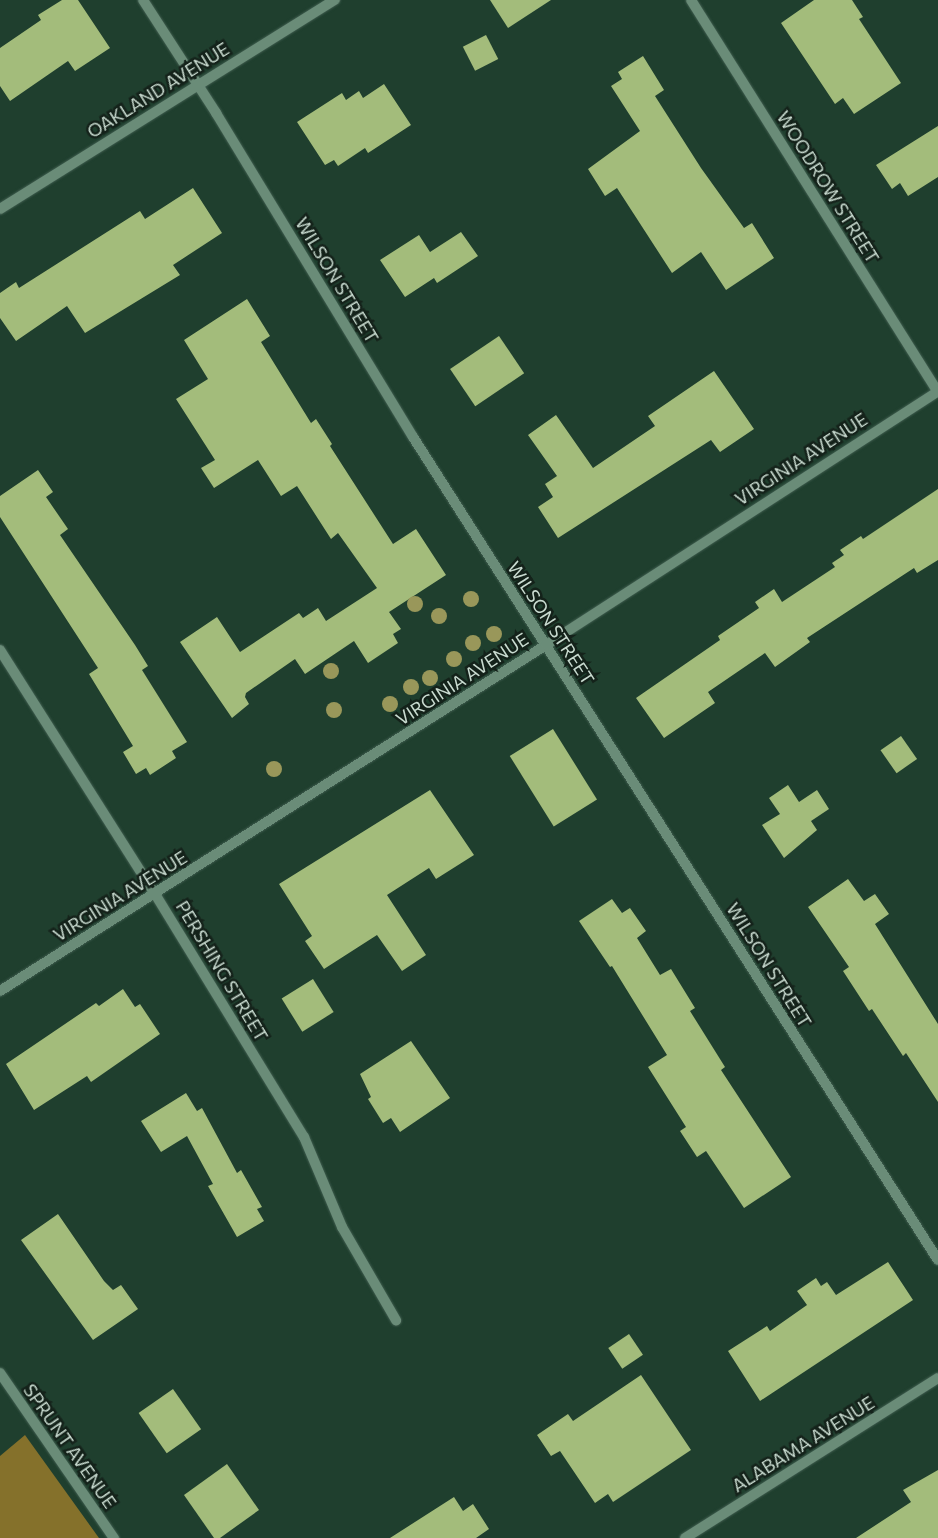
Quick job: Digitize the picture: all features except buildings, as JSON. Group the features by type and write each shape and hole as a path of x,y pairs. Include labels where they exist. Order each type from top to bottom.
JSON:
{"street":[{"name":"WILSON STREET","path":"143,0 197,83 413,437 938,1260"},
{"name":"OAKLAND AVENUE","path":"0,209 197,83 335,0"},
{"name":"WOODROW STREET","path":"691,0 938,391"},
{"name":"VIRGINIA AVENUE","path":"0,991 546,645 938,391"},
{"name":"PERSHING STREET","path":"0,650 155,894 304,1137 342,1227 396,1320"},
{"name":"SPRUNT AVENUE","path":"0,1373 114,1538"},
{"name":"ALABAMA AVENUE","path":"685,1538 938,1378"}],"shaded area":[{"path":"25,1435 99,1538 0,1538 0,1456"}]}
